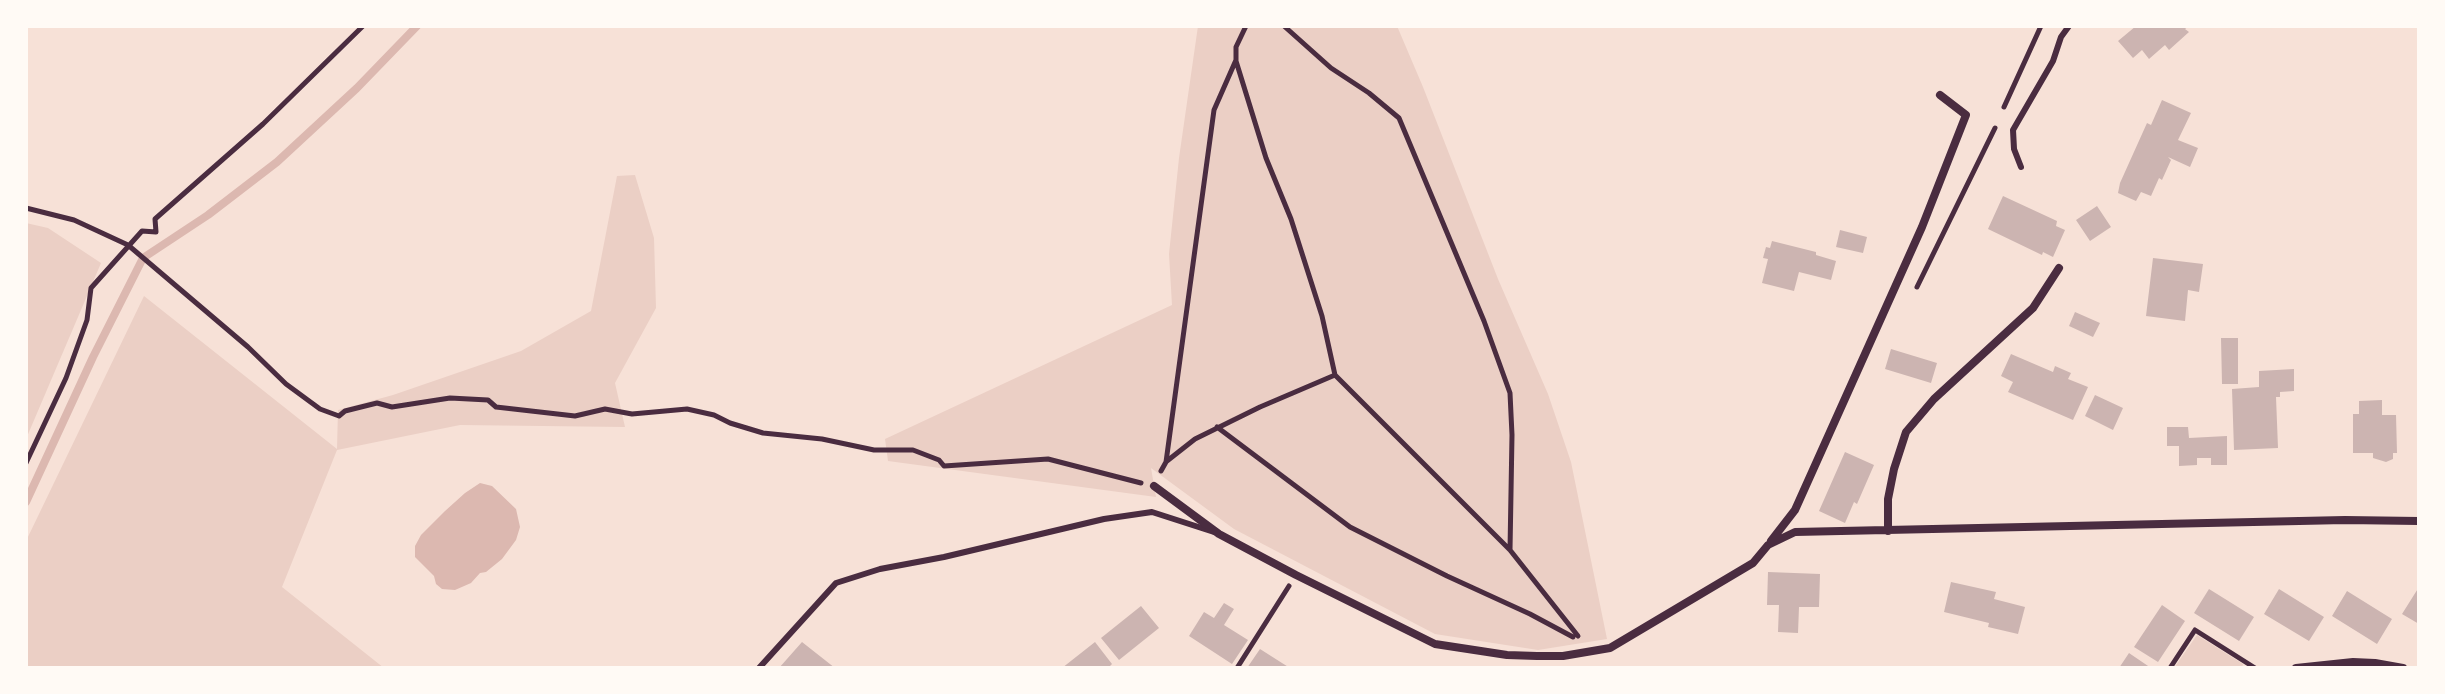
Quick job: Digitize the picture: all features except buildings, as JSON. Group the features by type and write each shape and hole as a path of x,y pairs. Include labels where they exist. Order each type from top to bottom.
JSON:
{"street":[{"path":"1154,486 1219,534 1435,644 1507,655 1563,656 1610,648 1753,563 1795,510 1922,227 1966,115 1940,95"},
{"path":"1888,531 1888,499 1906,432 1934,399 2033,308 2059,268"},
{"path":"1768,545 1795,532 2419,521"},
{"path":"2296,668 2353,662 2403,668"}],"lane":[{"path":"2021,167 2014,149 2013,130 2053,61 2061,37 2069,26"},
{"path":"759,668 836,583 880,569 1104,519 1152,512 1219,534"}],"path":[{"path":"26,463 66,378 87,320 91,288 142,231 156,232 155,219 263,124 363,26"},
{"path":"1217,427 1350,527 1583,643 1510,550 1335,375 1291,219 1266,158 1236,60 1236,47 1246,26"},
{"path":"1284,26 1331,68 1399,118 1484,321 1510,393 1510,550"},
{"path":"1236,60 1214,110 1166,462 1195,439 1217,427 1335,375"},
{"path":"26,208 74,220 128,245 248,347 286,384 320,409 339,416 345,411 377,403 392,407 450,398 488,400 496,407 575,416 605,409 632,414 687,409 714,415 763,433 822,439 874,450 913,450 939,460 944,466 1048,459 1154,486"},
{"path":"1237,668 1296,575"},
{"path":"2172,667 2195,630 2255,668"}],"shaded area":[{"path":"1198,26 1397,26 1498,279 1548,394 1571,462 1607,639 1538,650 1435,634 1234,529 1151,468 1156,497 888,461 885,439 1172,305 1169,254"},
{"path":"635,175 654,238 656,308 615,383 625,427 460,425 337,450 282,587 384,668 26,668 26,541 144,296 337,449 338,410 393,395 521,351 591,311 617,176"},
{"path":"26,223 48,228 101,263 26,439"},
{"path":"480,483 492,486 516,509 520,527 516,540 502,559 471,583 455,590 442,589 415,557 415,546 421,535 445,511"},
{"path":"2197,635 2243,664 2242,668 2174,668"}],"waterway":[{"path":"26,502 143,258 208,215 277,162 357,88 417,26"}]}
